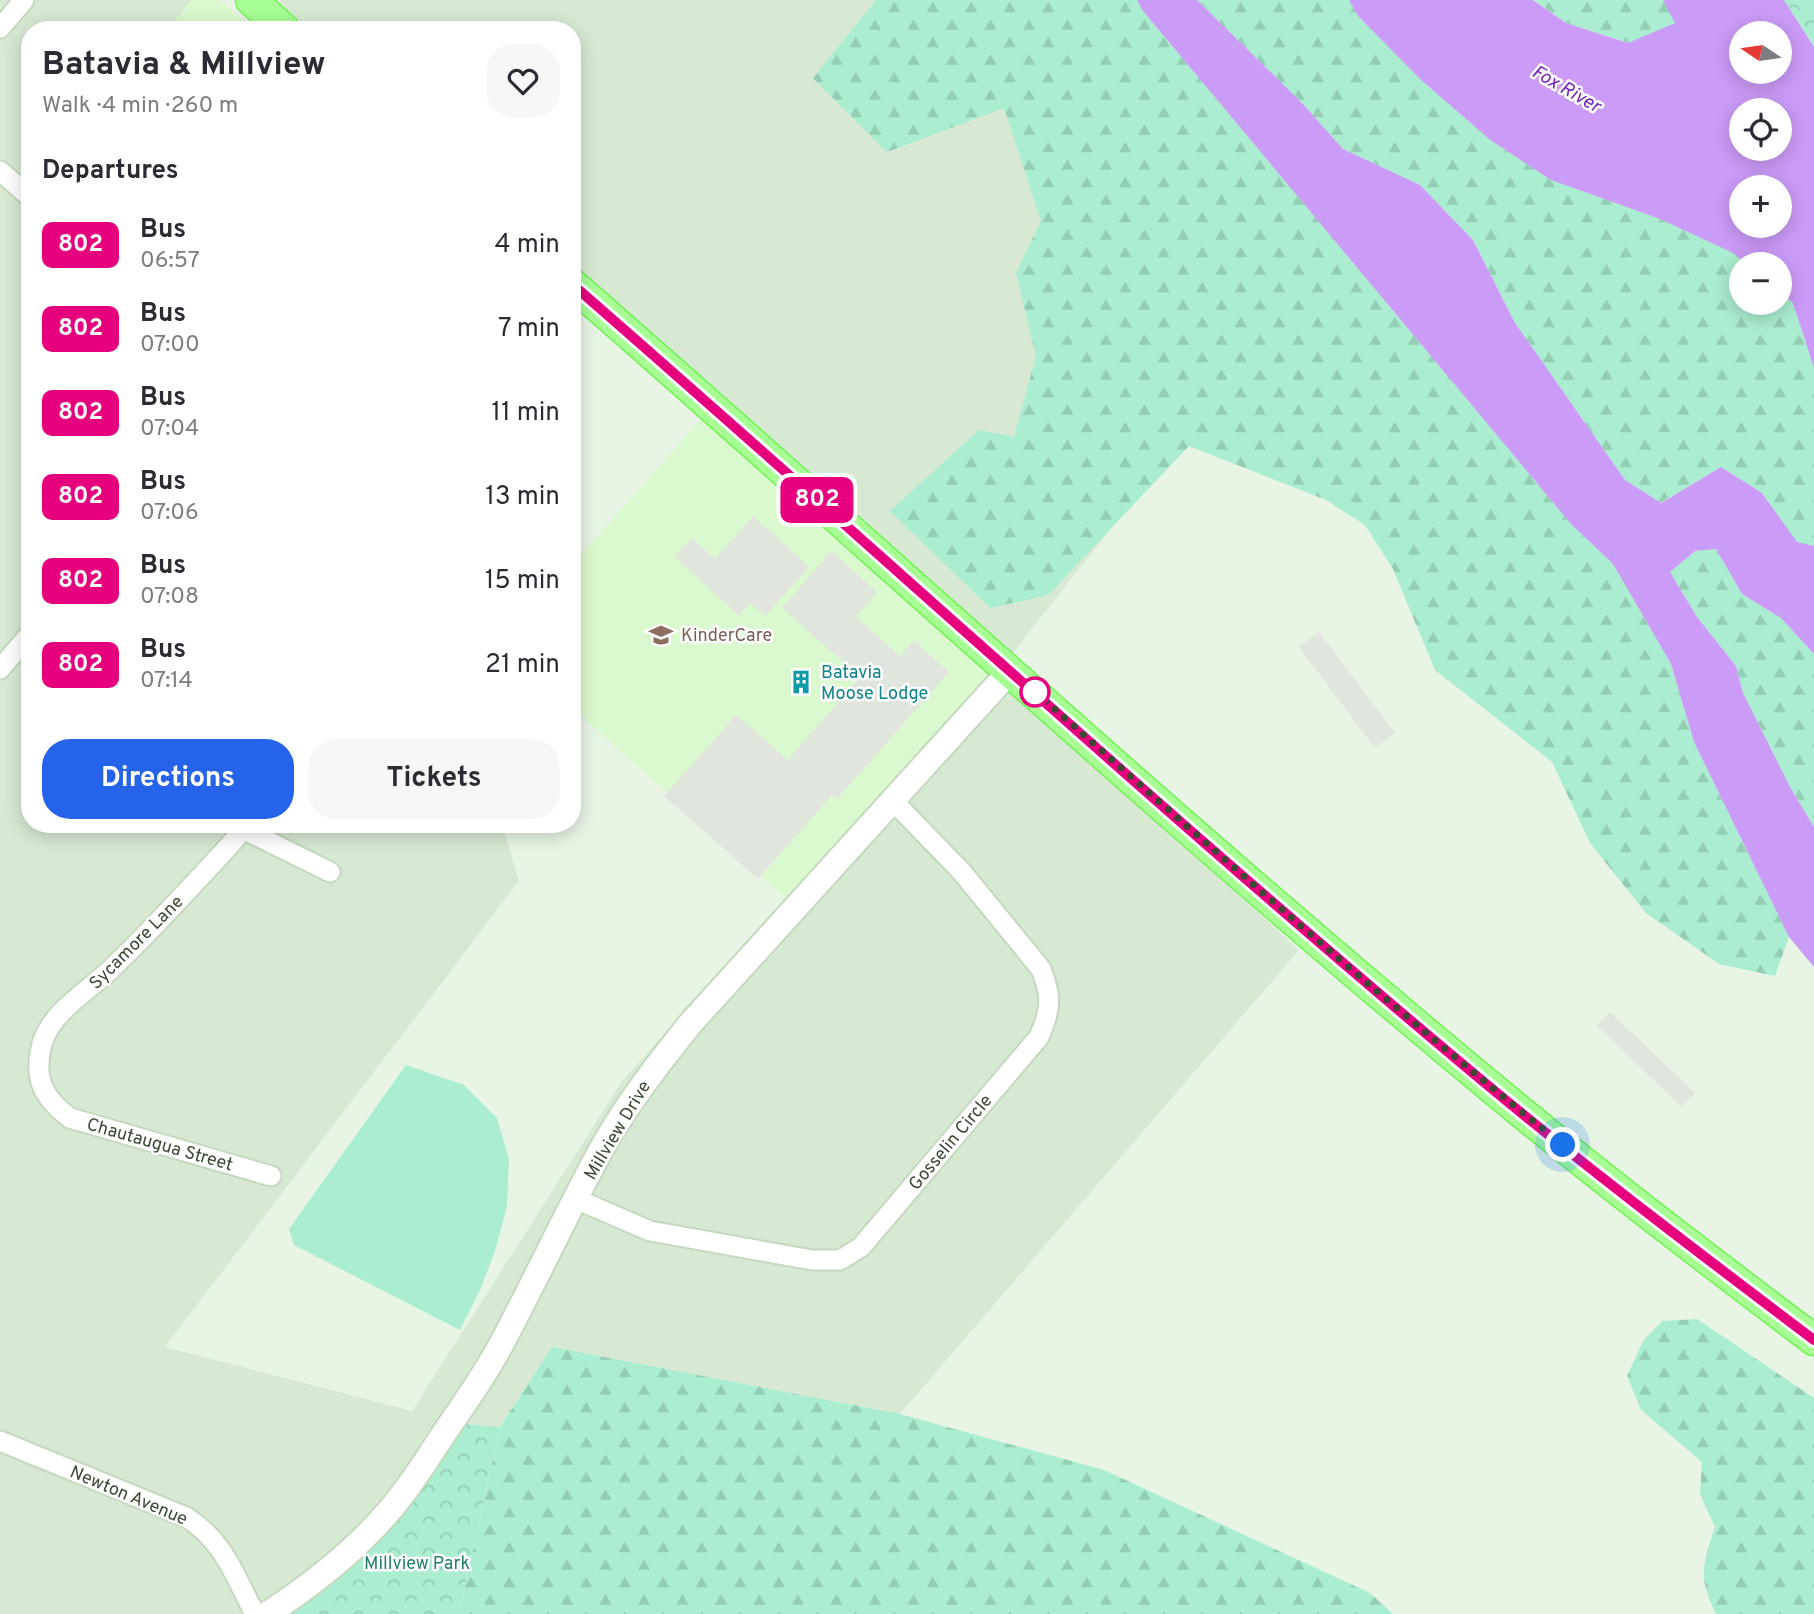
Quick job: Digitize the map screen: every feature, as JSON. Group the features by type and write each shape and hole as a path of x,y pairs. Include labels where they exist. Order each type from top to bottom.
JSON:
{"main road":[{"path":"251,0 275,21"},
{"path":"581,293 1295,921 1500,1095 1814,1340"}],"street":[{"path":"0,28 24,0"},
{"path":"0,171 21,189"},
{"path":"0,669 21,644"},
{"name":"Millview Drive","path":"267,1614 322,1576 357,1545 389,1511 411,1482 468,1400 503,1342 601,1149 659,1062 690,1024 1010,671"},
{"name":"Gosselin Circle","path":"576,1199 650,1231 812,1260 839,1260 861,1247 1039,1037 1050,1003 1048,986 1041,969 961,871 892,800"},
{"name":"Sycamore Lane","path":"39,1066 42,1043 53,1021 162,919 240,833"},
{"path":"256,833 330,872"},
{"name":"Chautaugua Street","path":"39,1066 41,1086 54,1107 70,1118 271,1176"},
{"name":"Newton Avenue","path":"0,1441 186,1517 199,1525 221,1547 255,1614"}],"shaded area":[{"path":"0,0 192,0 174,21 21,21 21,833 505,833 519,881 165,1347 412,1411 623,1080 786,898 996,671 1299,950 900,1414 552,1347 500,1427 463,1424 286,1614 0,1614"},
{"path":"192,0 219,0 244,21 174,21"},
{"path":"270,0 1079,0 1285,309 1011,655 581,274 581,21 294,21"},
{"path":"708,411 996,671 786,898 581,716 581,555"},
{"path":"753,516 809,567 765,616 750,603 739,616 675,557 692,538 715,559"},
{"path":"831,551 877,592 856,617 900,656 914,641 949,672 837,799 832,795 758,879 664,796 736,715 788,760 860,677 782,608"},
{"path":"1319,632 1395,733 1375,748 1299,647"},
{"path":"1610,1012 1695,1093 1682,1107 1597,1026"}],"green space":[{"path":"876,0 1137,0 1143,11 1571,524 1613,564 1671,664 1694,742 1789,937 1775,976 1719,964 1646,913 1590,843 1552,762 1435,670 1393,569 1365,525 1326,500 1189,446 1048,595 990,608 890,511 979,430 1014,437 1036,356 1016,273 1041,221 1004,108 887,152 813,78"},
{"path":"1197,0 1349,0 1358,16 1420,79 1489,139 1551,180 1660,219 1732,252 1729,252 1729,315 1792,315 1793,302 1814,368 1814,546 1797,543 1762,493 1721,467 1660,503 1625,480 1515,323 1473,240 1420,185 1343,149 1302,103"},
{"path":"1534,0 1663,0 1676,23 1629,43 1566,23"},
{"path":"1784,0 1814,0 1814,47"},
{"path":"1716,549 1742,594 1781,618 1814,654 1814,827 1790,787 1743,693 1736,666 1697,617 1670,572 1695,551"},
{"path":"406,1065 464,1085 497,1118 509,1160 507,1206 495,1251 460,1330 294,1245 289,1229"},
{"path":"1697,1319 1814,1398 1814,1614 1716,1614 1710,1601 1704,1571 1715,1527 1700,1494 1702,1462 1641,1410 1627,1376 1643,1341 1662,1321"},
{"path":"552,1347 900,1414 1104,1470 1370,1593 1393,1614 459,1614 500,1427"},
{"name":"Millview Park","path":"463,1424 500,1427 459,1614 286,1614"}],"water":[{"path":"1137,0 1197,0 1302,103 1343,149 1420,185 1473,240 1515,323 1625,480 1661,503 1721,467 1762,493 1797,542 1814,546 1814,654 1781,618 1742,594 1716,549 1695,551 1670,572 1697,617 1736,666 1743,693 1790,787 1814,827 1814,967 1789,937 1694,742 1671,664 1613,564 1571,524 1143,11"},
{"name":"Fox River","path":"1349,0 1533,0 1566,23 1628,43 1675,23 1663,0 1784,0 1814,47 1814,368 1792,302 1792,252 1731,252 1660,219 1551,180 1489,139 1420,79 1358,16"}],"bus line":[{"name":"802","path":"581,292 1295,921 1500,1095 1814,1340"}],"place":[{"name":"KinderCare","path":"661,635"},
{"name":"Batavia Moose Lodge","path":"801,682"}],"route":[{"path":"1035,692 1031,688 1295,921 1563,1145"}]}
